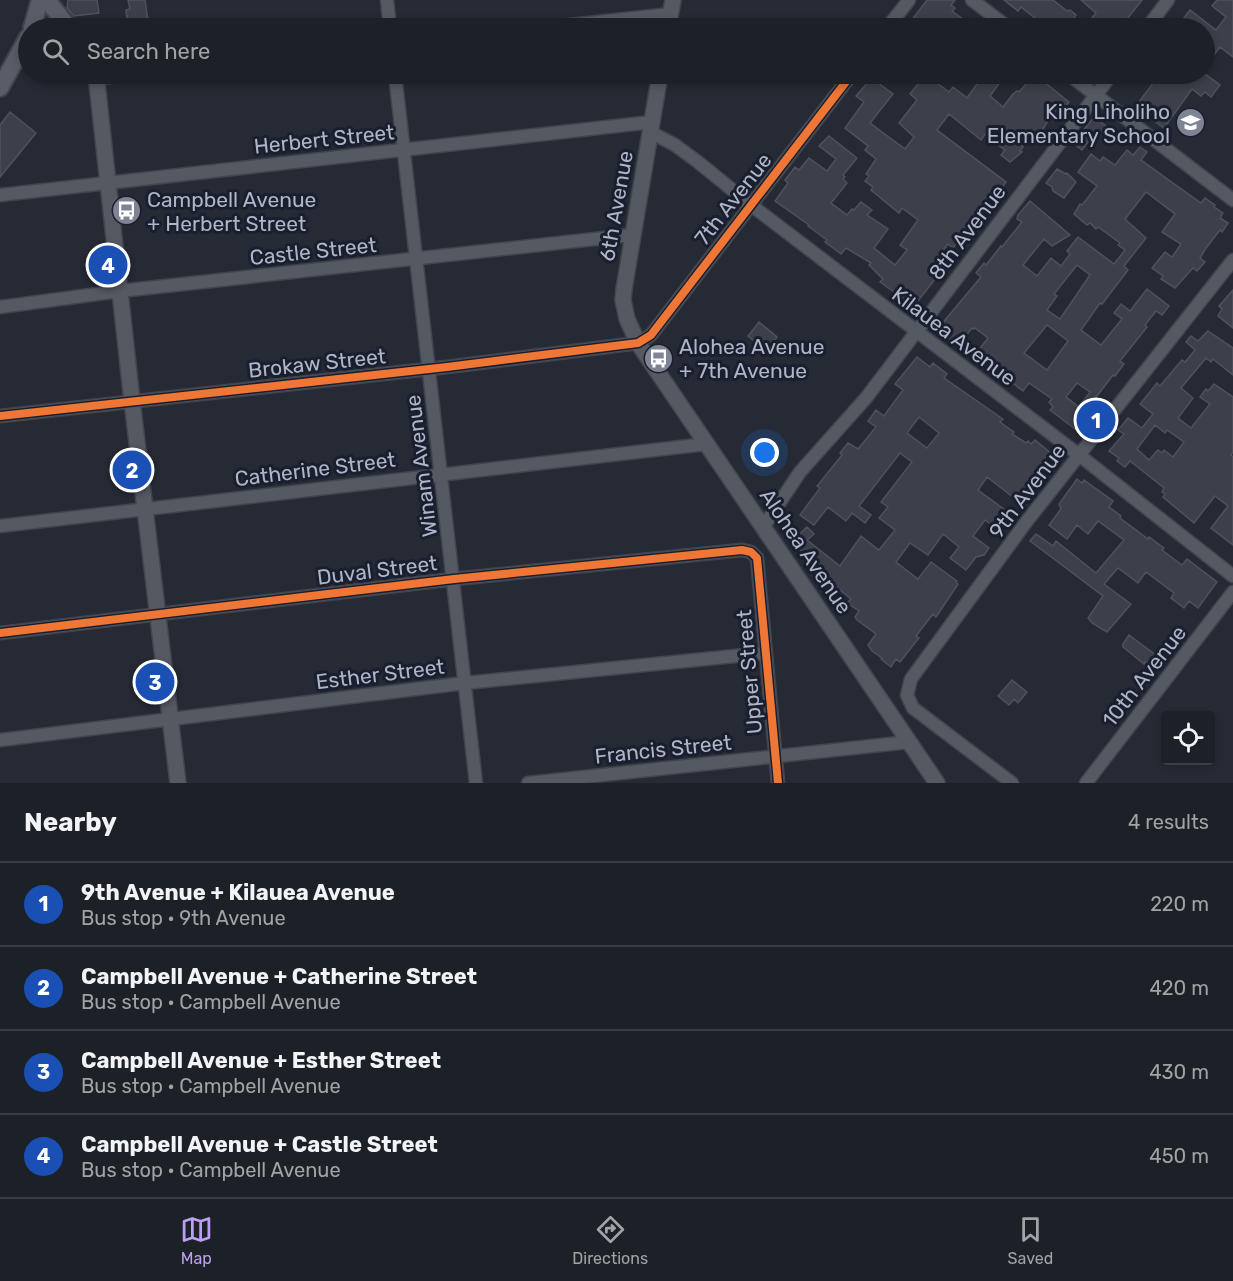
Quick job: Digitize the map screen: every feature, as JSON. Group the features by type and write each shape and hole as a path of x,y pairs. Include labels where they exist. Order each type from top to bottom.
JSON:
{"main road":[{"path":"35,18 40,0"},
{"path":"46,0 61,18"},
{"path":"0,88 18,55"}],"street":[{"path":"387,0 389,18"},
{"path":"895,18 909,0"},
{"path":"972,0 996,18"},
{"path":"1154,18 1168,0"},
{"path":"634,18 671,14"},
{"path":"98,84 132,401 178,783"},
{"name":"Winam Avenue","path":"395,84 476,783"},
{"name":"6th Avenue","path":"638,343 631,331 623,300 631,235 658,84"},
{"name":"7th Avenue","path":"638,343 651,335 844,84"},
{"path":"1081,84 1233,200"},
{"name":"8th Avenue","path":"764,526 806,466 861,405 1104,84"},
{"name":"Herbert Street","path":"0,195 417,147 651,127"},
{"name":"Kilauea Avenue","path":"651,127 751,206 1079,454 1233,576"},
{"name":"Castle Street","path":"0,307 120,291 631,235"},
{"name":"9th Avenue","path":"1012,783 918,713 907,695 908,687 916,671 1079,454 1233,260"},
{"name":"Brokaw Street","path":"0,416 430,369 638,343"},
{"name":"Alohea Avenue","path":"638,343 937,783"},
{"name":"Catherine Street","path":"0,526 706,444"},
{"name":"Duval Street","path":"0,633 454,579 742,550 751,552 757,558"},
{"name":"Upper Street","path":"757,558 778,783"},
{"name":"10th Avenue","path":"1086,783 1233,592"},
{"name":"Esther Street","path":"0,740 465,683 765,653"},
{"name":"Francis Street","path":"528,783 909,742"}],"building":[{"path":"68,0 97,0 99,13 74,16 67,8"},
{"path":"128,0 145,0 148,18 127,18 126,10 130,9"},
{"path":"927,0 955,0 951,5 955,8 952,11 961,18 913,18"},
{"path":"1004,0 1053,0 1076,15 1074,18 1035,18 1021,7 1018,11"},
{"path":"1081,0 1142,0 1128,18 1092,18 1096,13"},
{"path":"1217,0 1233,0 1233,57 1220,47 1215,54 1215,29 1226,17 1212,6"},
{"path":"1190,10 1200,18 1184,18"},
{"path":"1215,81 1220,85 1211,97 1205,92 1201,96 1192,89 1164,128 1135,107 1152,84 1215,84"},
{"path":"866,84 879,84 893,94 870,123 905,149 914,137 899,123 917,100 910,94 918,84 938,84 949,92 953,87 967,98 977,84 999,84 990,96 1003,107 1013,94 1019,92 1026,84 1047,84 1069,102 1054,121 1050,118 1037,138 1030,132 1021,144 1023,147 1020,151 1022,152 1010,162 1001,155 1005,150 998,145 1000,143 986,133 981,140 949,114 937,130 1006,182 991,205 993,206 969,238 963,235 953,248 948,244 937,258 946,265 914,306 880,282 883,279 869,265 871,263 846,248 841,254 825,242 827,240 809,225 775,201 788,183 785,180 795,167 799,170 809,158 827,171 836,159 819,146 829,136 857,158 843,175 847,183 831,203 847,215 861,202 872,210 867,215 888,229 874,248 895,265 907,250 900,245 918,220 902,208 899,213 871,190 873,187 865,181 869,176 866,174 876,159 865,150 868,146 845,128 864,102 856,96"},
{"path":"10,112 36,133 0,177 0,125"},
{"path":"1094,117 1106,126 1097,137 1094,134 1082,150 1073,143"},
{"path":"1140,147 1147,152 1141,160 1201,203 1205,198 1215,205 1214,207 1223,213 1220,218 1228,223 1222,232 1220,230 1200,258 1205,262 1197,271 1193,268 1175,288 1161,279 1163,276 1152,268 1165,252 1172,257 1181,244 1162,232 1175,214 1146,192 1125,219 1146,238 1124,266 1128,270 1081,330 1101,345 1122,319 1114,313 1121,304 1130,311 1147,289 1169,306 1162,315 1156,311 1145,325 1147,327 1120,361 1124,364 1094,400 1100,405 1079,432 1050,410 1053,407 1049,402 1052,399 1029,383 1023,391 997,371 1000,368 978,351 988,338 975,328 972,328 961,342 957,339 954,343 942,334 945,330 940,326 981,277 976,273 984,263 986,265 1022,222 1017,219 1018,215 1030,201 1070,235 1052,246 1044,239 1023,265 1037,276 1051,258 1061,266 1070,254 1067,251 1078,237 1114,264 1125,250 1118,245 1120,243 1098,227 1096,229 1090,223 1087,225 1074,214 1097,186 1078,172 1091,154 1100,161 1103,157 1115,165 1127,150 1133,155","holes":["1077,265 1090,275 1060,319 1047,310 1057,296 1054,294","1047,325 1068,341 1047,370 1024,353","1077,383 1090,392 1079,407 1066,397"]},
{"path":"1057,169 1067,173 1076,182 1064,198 1046,183"},
{"path":"1233,290 1233,328 1218,316 1222,309 1219,306"},
{"path":"759,322 777,337 767,351 748,336"},
{"path":"1208,331 1233,348 1233,375 1213,359 1211,362 1206,358 1181,388 1193,398 1178,418 1191,428 1210,404 1200,397 1214,384 1233,397 1233,452 1231,455 1233,457 1233,545 1211,528 1228,506 1215,496 1194,523 1163,497 1164,488 1130,461 1125,467 1117,461 1119,458 1109,451 1124,434 1118,430 1128,418 1142,428 1153,414 1140,404 1157,383 1160,386 1182,360 1185,362 1195,350 1186,342 1191,336 1198,341","holes":["1155,425 1165,433 1167,430 1184,442 1173,457 1164,450 1162,453 1158,450 1149,460 1137,449"]},
{"path":"917,357 930,367 933,363 947,374 944,378 1003,419 1000,422 1014,432 1012,434 1026,443 1028,441 1031,444 1035,440 1052,454 1038,471 1041,474 1018,501 987,477 978,490 1012,515 1000,531 985,520 973,536 989,548 984,555 976,557 966,570 950,558 959,547 943,534 928,555 910,543 896,562 918,579 931,562 958,584 936,617 933,614 916,636 919,638 900,662 896,659 891,667 868,645 876,634 857,620 855,617 859,611 847,603 851,599 808,564 809,562 805,559 807,557 792,541 807,527 814,534 807,540 840,566 861,536 879,550 895,530 879,518 888,507 881,502 912,462 900,453 859,506 871,515 865,523 852,513 846,521 828,507 814,525 800,515 820,488 817,486 842,455 840,453 848,443 858,449 876,427 868,421 876,410 884,416 903,390 895,384","holes":["919,417 939,433 927,448 907,433"]},
{"path":"1077,479 1082,483 1084,480 1113,501 1109,507 1121,516 1120,518 1164,548 1162,550 1182,565 1187,559 1217,582 1198,608 1189,601 1184,608 1171,598 1174,593 1146,572 1138,583 1118,568 1104,584 1131,604 1107,632 1092,623 1088,618 1103,596 1030,541 1036,534 1053,546 1056,541 1096,573 1124,540 1098,521 1088,534 1077,525 1067,539 1049,525 1061,509 1059,504"},
{"path":"1129,635 1161,659 1154,669 1123,647"},
{"path":"1012,680 1027,692 1018,703 1014,699 1009,705 998,696"}],"cycle path":[{"path":"0,416 447,367 638,343 651,335 844,84"},
{"path":"0,633 454,579 742,550 751,552 757,558 778,783"}],"place":[{"name":"King Liholiho Elementary School","path":"1191,123"},
{"name":"Campbell Avenue + Herbert Street","path":"126,211"},
{"name":"Campbell Avenue + Castle Street","path":"108,265"},
{"name":"Alohea Avenue + 7th Avenue","path":"658,358"},
{"name":"9th Avenue + Kilauea Avenue","path":"1096,420"},
{"name":"Campbell Avenue + Catherine Street","path":"132,470"},
{"name":"Campbell Avenue + Esther Street","path":"155,682"}]}
